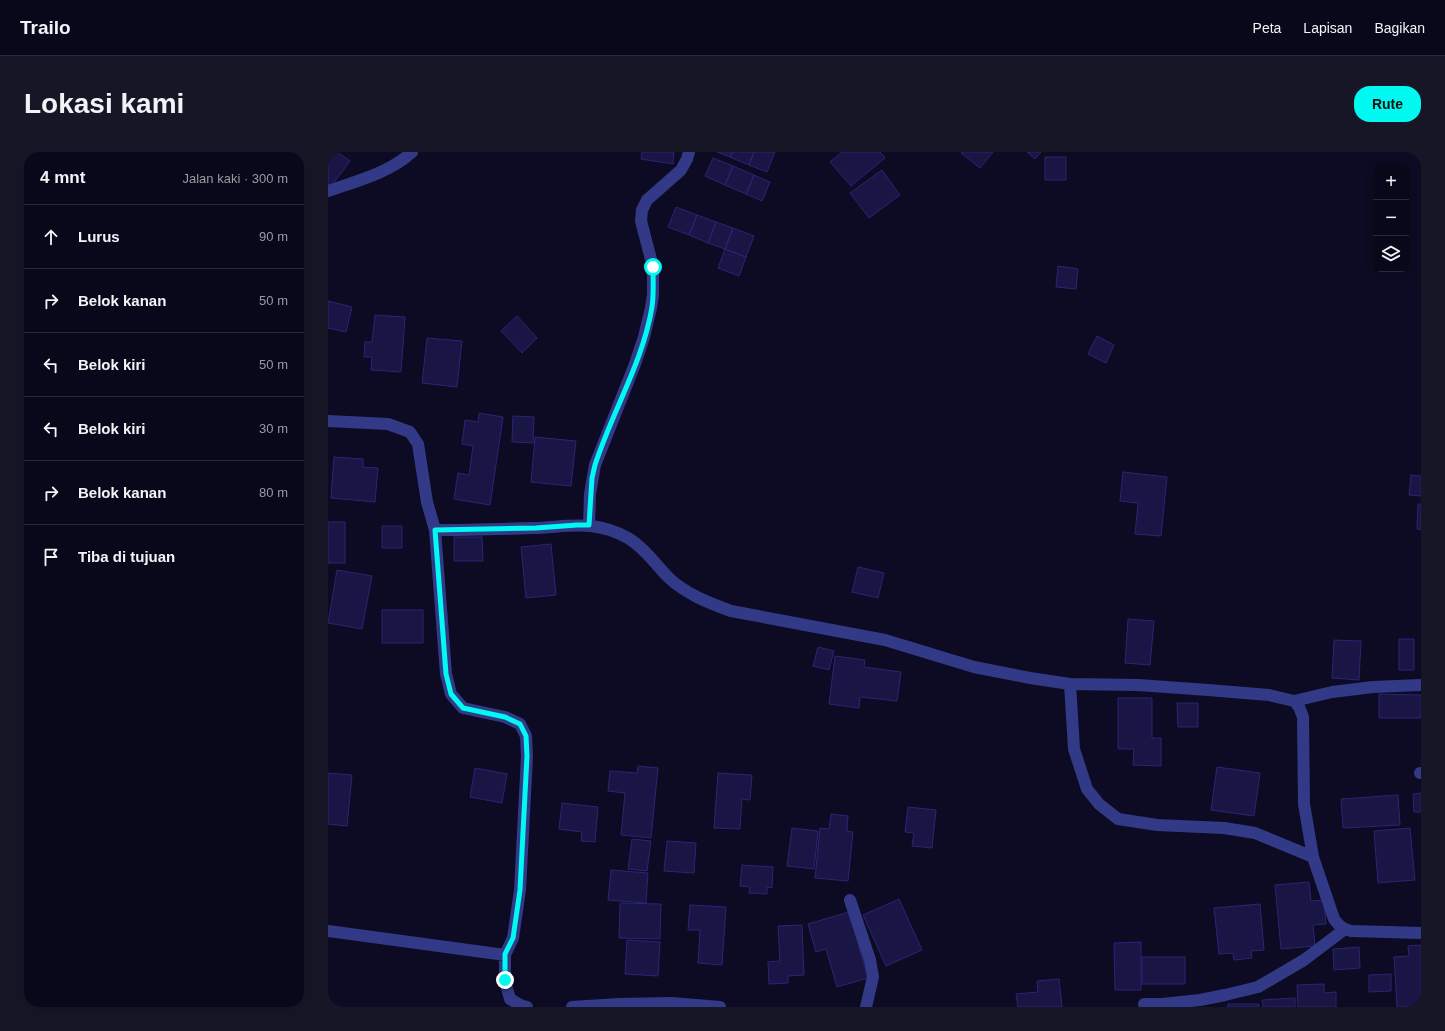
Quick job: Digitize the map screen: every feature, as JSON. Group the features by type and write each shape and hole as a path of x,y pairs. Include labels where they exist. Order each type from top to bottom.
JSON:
{"street":[{"path":"328,191 390,167 412,152"},
{"path":"589,525 592,478 595,465 635,364 652,308 653,267 641,221 642,210 647,200 681,170 689,152"},
{"path":"328,421 388,424 410,432 418,444 427,502 435,530 444,659 451,694 463,708 505,717 520,724 526,736 527,756 520,890 513,938 505,954 505,980 510,999 522,1006 527,1007"},
{"path":"435,530 536,528 589,525 616,532 628,538 639,545 670,579 683,589 712,604 731,611 885,640 974,667 1030,678 1070,684 1138,685 1269,695 1294,701 1332,692 1373,687 1421,684"},
{"path":"1070,684 1074,749 1086,789 1099,804 1118,819 1157,825 1224,828 1255,833 1313,858"},
{"path":"1294,701 1303,717 1304,804 1313,858 1334,920 1345,930 1360,932 1421,933"},
{"path":"850,900 870,960 873,977 866,1007"},
{"path":"1144,1004 1162,1004 1200,1000 1258,987 1304,960 1345,930"},
{"path":"328,931 505,954"},
{"path":"572,1007 672,1003 720,1007"}],"building":[{"path":"328,152 337,152 350,161 330,188 328,187"},
{"path":"642,152 674,152 673,164 641,159"},
{"path":"717,152 733,152 730,157"},
{"path":"733,152 754,152 749,165 730,157"},
{"path":"754,152 775,152 767,172 749,165"},
{"path":"842,152 880,152 885,158 851,186 830,162"},
{"path":"993,152 980,168 961,153"},
{"path":"1027,152 1041,152 1035,159"},
{"path":"1045,157 1066,157 1066,180 1045,180"},
{"path":"713,158 733,166 725,185 705,176"},
{"path":"733,166 754,175 746,194 725,185"},
{"path":"882,170 900,195 869,218 850,193"},
{"path":"754,175 770,182 762,201 746,194"},
{"path":"676,207 697,215 689,235 668,227"},
{"path":"697,215 716,222 708,243 689,235"},
{"path":"716,222 733,228 725,249 708,243"},
{"path":"733,228 754,236 746,257 725,249"},
{"path":"725,249 746,257 739,276 718,268"},
{"path":"1058,266 1078,269 1076,289 1056,287"},
{"path":"328,301 352,307 346,332 328,328"},
{"path":"375,315 405,317 401,372 371,370 372,357 364,357 365,342 372,342"},
{"path":"517,316 537,338 522,353 501,331"},
{"path":"1097,336 1114,345 1106,363 1088,354"},
{"path":"427,338 462,341 457,387 422,383"},
{"path":"479,413 503,417 490,505 454,499 458,473 469,475 473,446 462,444 465,420 478,422"},
{"path":"513,416 534,417 533,443 512,442"},
{"path":"535,437 576,441 571,486 531,482"},
{"path":"334,457 363,459 363,467 378,468 375,502 331,498"},
{"path":"1123,472 1167,477 1161,536 1135,534 1138,503 1120,501"},
{"path":"1411,475 1421,476 1421,496 1409,495"},
{"path":"1418,504 1421,504 1421,530 1417,529"},
{"path":"328,522 345,522 345,563 328,563"},
{"path":"382,526 402,526 402,548 382,548"},
{"path":"454,537 482,537 483,561 454,561"},
{"path":"551,544 556,595 526,598 521,547"},
{"path":"858,567 884,573 878,598 852,592"},
{"path":"337,570 372,576 362,629 328,623"},
{"path":"382,610 423,610 423,643 382,643"},
{"path":"1128,619 1154,621 1150,665 1125,663"},
{"path":"1399,639 1414,639 1414,670 1399,670"},
{"path":"1334,640 1361,641 1359,680 1332,678"},
{"path":"818,647 834,651 829,670 813,666"},
{"path":"835,656 865,660 864,667 901,672 897,701 860,697 859,708 829,704"},
{"path":"1379,694 1421,695 1421,718 1379,718"},
{"path":"1118,698 1152,698 1152,738 1161,738 1161,766 1133,765 1134,749 1118,749"},
{"path":"1177,703 1198,703 1198,727 1178,727"},
{"path":"638,766 658,768 651,838 621,835 625,793 608,791 610,771 637,773"},
{"path":"1217,767 1260,773 1254,816 1211,810"},
{"path":"475,768 507,774 502,803 470,797"},
{"path":"328,773 352,775 347,826 328,824"},
{"path":"718,773 752,775 750,800 742,799 740,829 714,828"},
{"path":"1421,793 1421,812 1414,812 1413,794"},
{"path":"1398,795 1400,825 1343,828 1341,799"},
{"path":"562,803 598,807 595,842 581,841 582,832 559,829"},
{"path":"908,807 936,810 932,848 912,846 914,833 905,832"},
{"path":"831,814 848,816 847,831 853,832 848,881 815,878 820,828 829,829"},
{"path":"792,828 818,831 814,869 787,866"},
{"path":"1410,828 1415,880 1378,883 1374,831"},
{"path":"632,839 651,841 647,871 628,869"},
{"path":"667,841 696,843 694,873 664,871"},
{"path":"742,865 773,867 772,888 767,887 767,894 749,893 750,887 740,886"},
{"path":"611,870 648,873 646,903 608,900"},
{"path":"1309,882 1311,901 1324,900 1326,924 1313,925 1315,946 1281,949 1275,885"},
{"path":"899,899 922,950 886,966 863,915"},
{"path":"620,903 661,904 660,939 619,938"},
{"path":"1260,904 1264,950 1251,951 1252,958 1234,960 1233,953 1219,954 1214,908"},
{"path":"690,905 726,907 722,965 698,963 700,930 688,930"},
{"path":"849,912 868,978 837,987 826,949 816,952 808,924"},
{"path":"802,925 804,975 788,976 788,983 769,984 768,962 780,961 778,926"},
{"path":"627,940 660,942 658,976 625,974"},
{"path":"1141,942 1141,990 1115,990 1114,943"},
{"path":"1421,945 1421,1007 1397,1007 1394,957 1409,956 1408,946"},
{"path":"1359,947 1360,968 1334,970 1333,949"},
{"path":"1142,957 1185,957 1185,984 1142,984"},
{"path":"1391,974 1391,991 1369,992 1369,975"},
{"path":"1059,979 1062,1007 1018,1007 1016,994 1038,992 1037,981"},
{"path":"1324,984 1324,993 1336,992 1336,1007 1298,1007 1297,985"},
{"path":"1295,998 1295,1007 1263,1007 1262,1000"},
{"path":"1228,1004 1259,1004 1259,1007 1228,1007"}],"route":[{"path":"505,980 505,954 513,938 520,890 527,756 526,736 520,724 505,717 463,708 451,694 446,674 435,530 536,528 589,525 592,478 598,454 635,364 652,308 653,267"}]}
